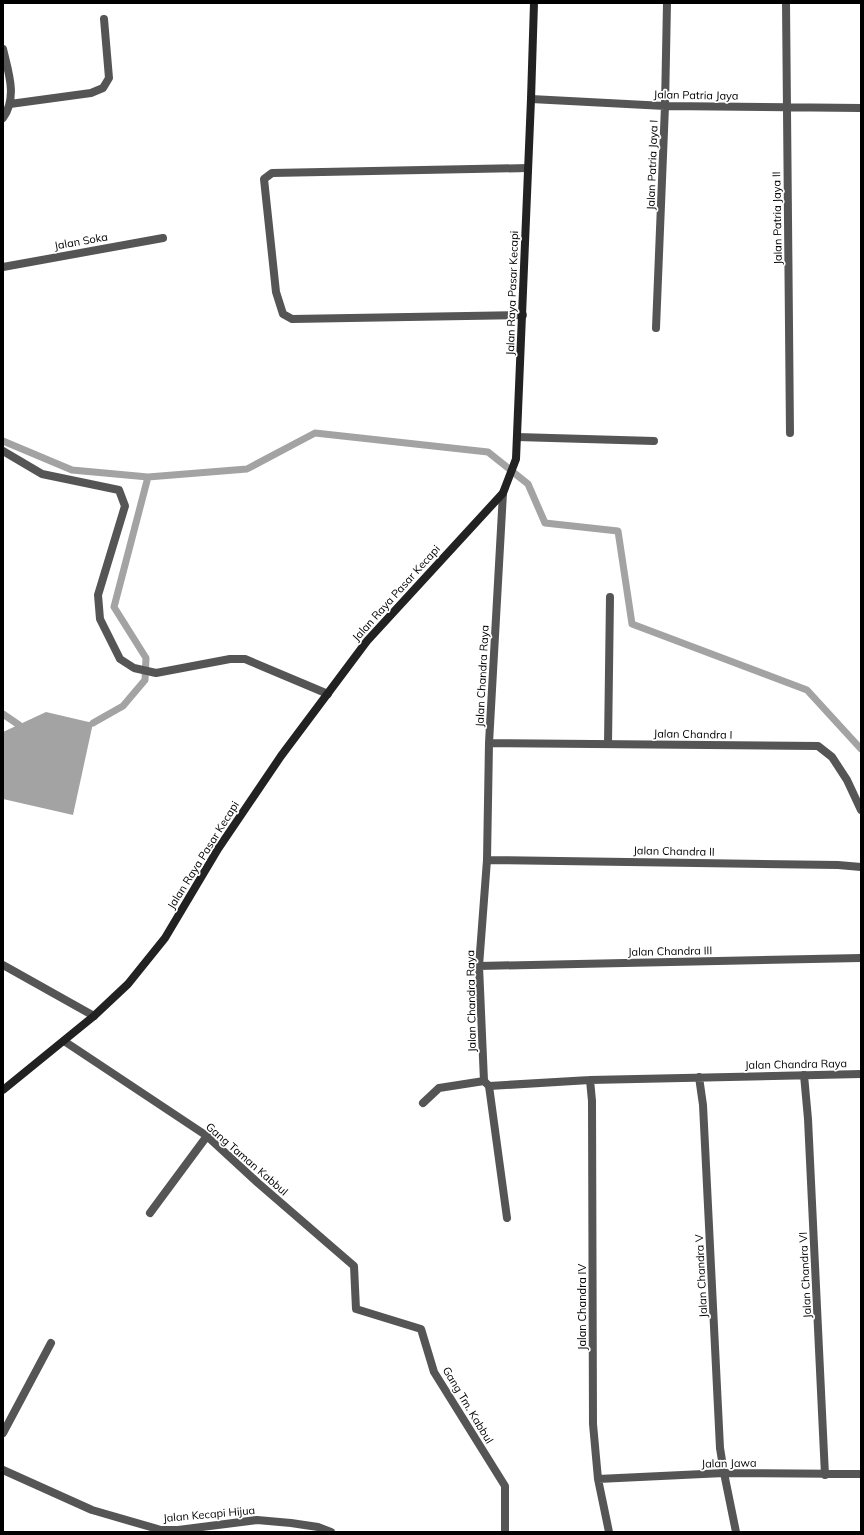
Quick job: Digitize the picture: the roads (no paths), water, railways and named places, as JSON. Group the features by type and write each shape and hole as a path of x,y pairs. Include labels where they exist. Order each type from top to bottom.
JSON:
{"street":[{"name":"Jalan Raya Pasar Kecapi","path":"3,1090 94,1016 128,984 165,938 218,849 281,756 367,641 503,493 516,459 534,3"},
{"name":"Jalan Patria Jaya I","path":"656,328 665,106 666,3"},
{"name":"Jalan Patria Jaya II","path":"786,3 790,433"},
{"path":"10,104 91,93 103,88 109,78 104,19"},
{"path":"3,49 11,85 10,104 3,118"},
{"name":"Jalan Patria Jaya","path":"531,99 665,106 861,108"},
{"path":"522,315 292,319 283,314 276,292 264,179 272,173 528,168"},
{"name":"Jalan Soka","path":"3,267 162,238"},
{"path":"517,437 654,441"},
{"path":"3,451 42,474 119,490 125,506 98,595 100,619 120,659 134,668 156,674 230,659 245,660 328,694"},
{"name":"Jalan Chandra Raya","path":"503,493 489,743 487,860 479,966 487,1084 699,1077 861,1074"},
{"path":"608,744 610,597"},
{"name":"Jalan Chandra I","path":"489,743 818,746 832,757 847,780 861,810"},
{"name":"Jalan Chandra II","path":"487,860 838,865 861,868"},
{"name":"Jalan Chandra III","path":"479,966 861,958"},
{"path":"3,965 94,1016"},
{"name":"Gang Taman Kabbul","path":"64,1041 207,1136 258,1183 354,1266 356,1309"},
{"name":"Jalan Chandra VI","path":"804,1075 808,1119 825,1475"},
{"name":"Jalan Chandra V","path":"699,1077 703,1104 720,1448 736,1532"},
{"name":"Jalan Chandra IV","path":"590,1080 592,1101 593,1424 598,1479 609,1532"},
{"path":"423,1103 439,1088 487,1084 507,1218"},
{"path":"150,1213 207,1136"},
{"name":"Gang Tm. Kabbul","path":"356,1309 421,1329 434,1372 505,1486 505,1532"},
{"path":"3,1433 51,1343"},
{"name":"Jalan Kecapi Hijua","path":"3,1470 92,1510 161,1530 178,1530 258,1520 291,1522 318,1527 331,1532"},
{"name":"Jalan Jawa","path":"598,1479 724,1473 825,1475 861,1474"}],"waterway":[{"path":"3,441 72,470 148,477 247,469 315,433 488,452 528,484 545,523 618,531 632,624 807,690 861,749"},
{"path":"93,723 123,706 145,680 146,658 114,607 148,477"},
{"path":"3,714 19,725"}]}
